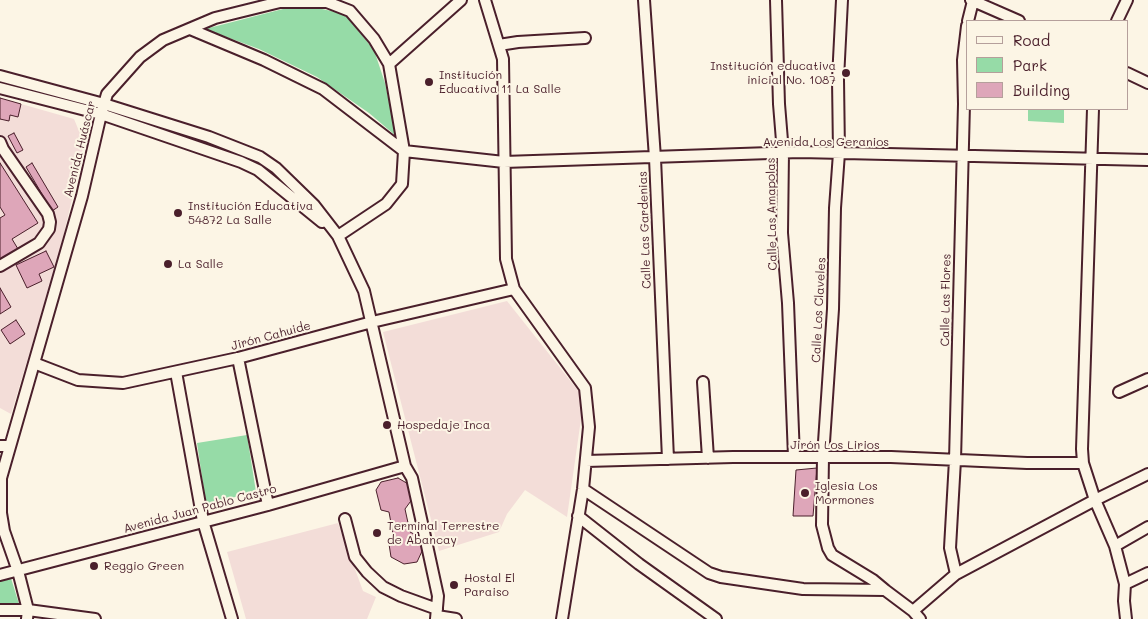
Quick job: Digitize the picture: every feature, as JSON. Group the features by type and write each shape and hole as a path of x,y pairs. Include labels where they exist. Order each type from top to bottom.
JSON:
{"street":[{"path":"389,64 461,0"},
{"path":"484,0 503,59 506,259 514,289 584,388 589,427 584,489 562,619"},
{"name":"Calle Las Gardenias","path":"644,0 656,158 668,459"},
{"name":"Calle Las Amapolas","path":"776,0 779,104 783,153 782,233 788,303 794,457"},
{"name":"Calle Los Claveles","path":"842,0 838,79 838,153 833,309 823,457 822,525 828,548 832,555 873,580 917,615"},
{"path":"968,20 972,0 1017,20"},
{"path":"1117,20 1127,0"},
{"name":"Avenida Huáscar","path":"27,615 18,571 4,531 1,513 1,478 5,446 34,363 82,196 107,94 140,57 163,40 253,4 327,2 350,11 374,39 389,64 404,151 402,184 386,204 338,236"},
{"path":"190,29 264,60 323,90 404,151"},
{"name":"Calle Las Flores","path":"956,574 950,548 964,104 963,60 966,34"},
{"path":"499,46 518,42 584,38"},
{"path":"1128,73 1148,83"},
{"path":"0,76 104,104 209,137 260,157 276,168 314,205 338,236 364,291 405,466 412,478 424,532 438,596 436,616"},
{"path":"0,88 101,114 215,152 258,170 338,236"},
{"path":"1093,110 1082,448 1083,463 1095,500 1115,546 1125,584 1126,619"},
{"path":"0,142 48,214 50,222 49,229 39,244 0,266"},
{"name":"Avenida Los Geranios","path":"404,151 504,162 783,153 1148,160"},
{"name":"Jirón Cahuide","path":"34,363 78,380 123,383 238,358 372,322 514,289"},
{"path":"238,358 268,505"},
{"path":"176,372 203,521 232,619"},
{"path":"1119,392 1148,379"},
{"path":"703,382 708,458"},
{"name":"Jirón Los Lirios","path":"586,461 891,457 1027,463 1083,463"},
{"name":"Avenida Juan Pablo Castro","path":"0,575 268,505 405,466"},
{"path":"917,615 956,574 1148,474"},
{"path":"584,489 709,573 721,577 803,589 885,590"},
{"path":"578,516 639,564 716,619"},
{"path":"345,519 356,557 367,572 383,587 436,616 456,619"},
{"path":"1115,546 1148,527"},
{"path":"1125,584 1148,573"},
{"path":"0,610 27,615 95,619"}],"shaded area":[{"path":"0,98 74,119 84,143 57,263 11,414 0,408"},
{"path":"507,301 584,398 567,517 525,490 507,514 499,532 439,551 383,332"},
{"path":"338,523 363,591 376,597 367,619 246,619 227,552"}],"green space":[{"path":"308,6 336,12 347,17 374,50 385,83 396,136 369,113 317,77 259,49 205,29 283,9"},
{"path":"1028,110 1064,110 1064,123 1028,121"},
{"path":"247,435 256,492 206,504 197,443"},
{"path":"10,575 19,604 0,604 0,578"}],"building":[{"path":"0,98 21,104 18,117 10,115 9,121 0,119"},
{"path":"14,133 23,150 17,153 8,136"},
{"path":"0,163 38,223 12,239 18,249 0,261 0,218 5,215 0,207"},
{"path":"32,163 58,207 52,211 26,167"},
{"path":"46,251 54,267 39,274 42,281 27,288 16,265"},
{"path":"0,288 11,307 0,314"},
{"path":"16,320 25,334 10,344 1,330"},
{"name":"Iglesia Los Mormones","path":"817,468 813,516 793,516 796,470"},
{"path":"398,478 410,485 413,498 405,509 410,532 420,537 423,549 417,562 404,564 391,557 389,544 393,534 389,512 381,510 376,490 381,482"}],"place":[{"name":"Institución educativa inicial No. 1087","path":"846,73"},
{"name":"Institución Educativa 11 La Salle","path":"429,82"},
{"name":"Institución Educativa 54872 La Salle","path":"178,213"},
{"name":"La Salle","path":"168,264"},
{"name":"Hospedaje Inca","path":"387,425"},
{"name":"Iglesia Los Mormones","path":"805,493"},
{"name":"Terminal Terrestre de Abancay","path":"377,533"},
{"name":"Reggio Green","path":"94,566"},
{"name":"Hostal El Paraiso","path":"454,585"}]}
